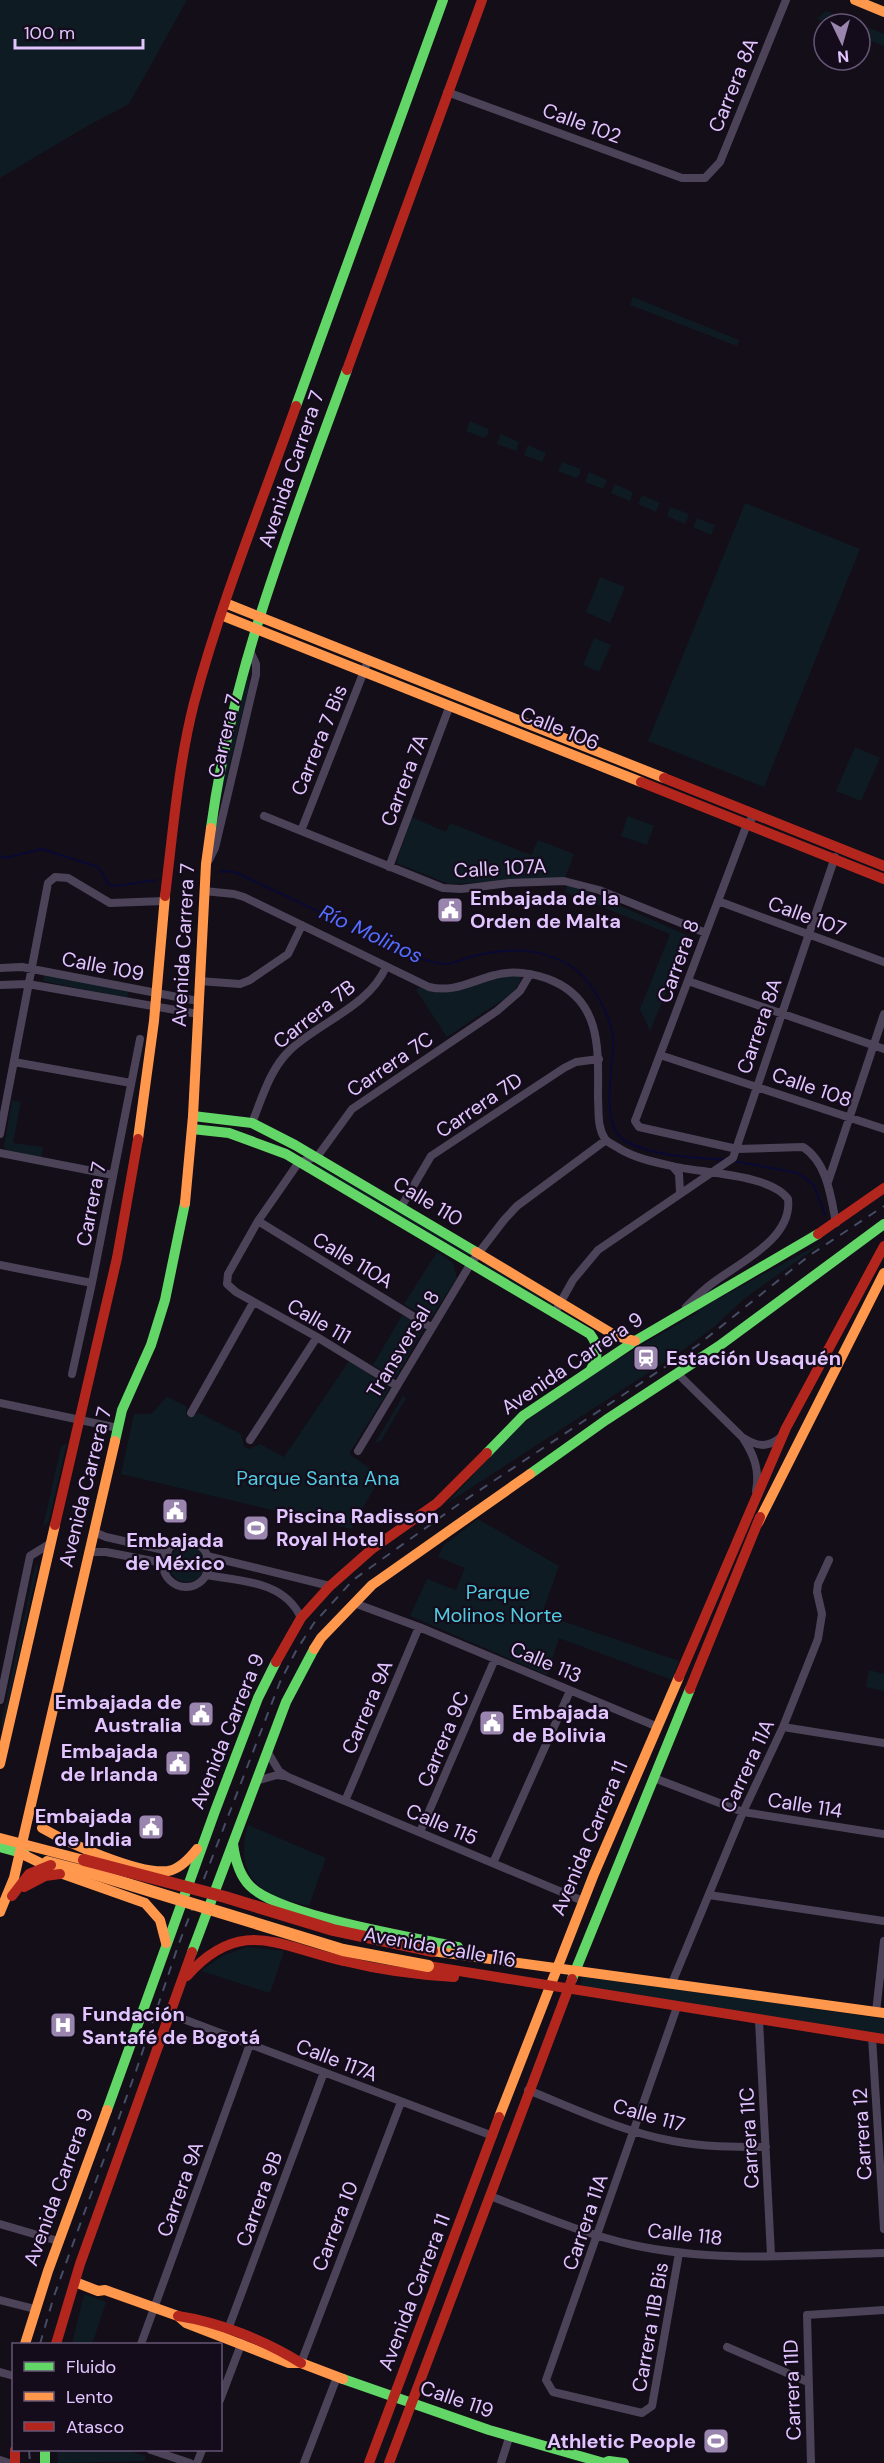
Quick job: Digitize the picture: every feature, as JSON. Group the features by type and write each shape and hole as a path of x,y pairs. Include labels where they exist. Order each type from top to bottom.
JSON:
{"main road":[{"name":"Avenida Carrera 7","path":"0,1761 81,1421 129,1193 144,1103 164,901 184,753 194,704 223,609 443,0"},
{"name":"Avenida Carrera 7","path":"0,1914 14,1878 122,1410 151,1345 165,1300 185,1207 193,1116 206,864 223,755 258,623 310,472 482,0"},
{"path":"855,0 884,12"},
{"path":"878,0 884,6"},
{"name":"Calle 106","path":"223,609 751,819 834,853 884,879"},
{"name":"Calle 106","path":"366,666 450,705 751,819"},
{"name":"Calle 106","path":"834,853 884,866"},
{"name":"Calle 110","path":"193,1116 252,1123 316,1157 401,1207 554,1314 590,1334 598,1346 598,1356 590,1371"},
{"name":"Calle 110","path":"192,1129 246,1135 475,1259 561,1302 616,1336 635,1341"},
{"name":"Avenida Carrera 9","path":"26,2343 58,2241 258,1698 285,1644 302,1618 330,1586 372,1549 437,1503 458,1484 514,1423 635,1341 779,1259 836,1223 884,1188"},
{"path":"56,2343 76,2279 180,1983 267,1751 302,1669 321,1638 381,1578 606,1420 678,1374 884,1224"},
{"name":"Avenida Carrera 11","path":"369,2463 583,1901 754,1498 785,1431 884,1246"},
{"name":"Avenida Carrera 11","path":"388,2463 528,2090 784,1459 884,1267"},
{"path":"758,1523 884,1273"},
{"path":"31,1805 62,1864"},
{"path":"42,1828 72,1845 159,1871 171,1870 186,1862 205,1838"},
{"name":"Avenida Calle 116","path":"0,1838 62,1864 83,1865 225,1897 333,1930 432,1950 880,2012"},
{"path":"233,1843 236,1861 242,1876 250,1886 272,1900 344,1922 465,1948 511,1961"},
{"name":"Avenida Calle 116","path":"0,1848 21,1848"},
{"path":"21,1848 46,1866"},
{"path":"0,1914 32,1881 45,1876 62,1864"},
{"path":"0,1914 26,1877 46,1866 62,1864 152,1908 160,1921 166,1946"},
{"name":"Avenida Calle 116","path":"83,1865 343,1950 549,1986 878,2038"},
{"path":"180,1983 194,1967 214,1952 225,1946 252,1940 275,1942 385,1970 439,1976 504,1978"},
{"name":"Calle 119","path":"76,2279 98,2291 105,2290 178,2316 186,2324 242,2341 289,2363 301,2363 411,2405 509,2438 604,2463 609,2461 624,2463"}],"street":[{"name":"Carrera 8A","path":"705,178 720,162 786,0"},
{"name":"Calle 102","path":"447,92 682,178 705,178"},
{"name":"Carrera 7 Bis","path":"301,831 366,666"},
{"name":"Carrera 7A","path":"389,867 450,705"},
{"name":"Calle 107A","path":"264,816 443,888 460,889 509,883 564,881 599,890 706,933"},
{"name":"Carrera 8","path":"737,1149 639,1127 635,1121 751,819"},
{"name":"Carrera 8A","path":"554,1314 573,1280 598,1250 733,1158 834,853"},
{"path":"0,1134 48,883 55,877 68,878 110,903 164,901"},
{"path":"204,891 239,894 418,983 441,990 468,985 501,974 530,974 554,981 570,991 591,1018 597,1037 598,1121 606,1140 630,1154 673,1167 736,1176 780,1191 788,1199 786,1216 775,1236 759,1251 711,1284 669,1322"},
{"name":"Calle 107","path":"718,901 884,962"},
{"path":"199,981 240,984 250,981 288,954 302,925"},
{"name":"Carrera 7B","path":"252,1123 276,1066 290,1050 376,986 386,967"},
{"name":"Calle 109","path":"0,968 31,968 198,1001"},
{"name":"Carrera 7C","path":"316,1157 352,1109 497,1011 520,991 530,974"},
{"path":"688,981 884,1049"},
{"name":"Calle 109","path":"0,985 28,984 198,1014"},
{"path":"828,1182 884,1014"},
{"name":"Carrera 7","path":"72,1374 140,1039"},
{"name":"Calle 108","path":"660,1054 884,1129"},
{"name":"Carrera 7D","path":"401,1207 431,1156 569,1065 599,1059"},
{"path":"14,1062 131,1083"},
{"path":"475,1259 517,1206 606,1140"},
{"path":"737,1149 803,1147 812,1152 828,1182 836,1223"},
{"path":"0,1153 113,1175"},
{"path":"258,1221 299,1162 316,1157"},
{"path":"673,1167 679,1174 680,1192"},
{"name":"Calle 111","path":"258,1221 228,1274 227,1284 254,1303 317,1337 397,1386"},
{"name":"Calle 110A","path":"258,1221 432,1328"},
{"name":"Transversal 8","path":"358,1451 475,1259"},
{"path":"0,1265 92,1284"},
{"path":"191,1413 254,1303"},
{"path":"250,1440 317,1337"},
{"path":"678,1374 742,1437 759,1446 773,1443 785,1431"},
{"path":"0,1403 118,1428"},
{"path":"742,1437 755,1461 758,1480 754,1498"},
{"path":"94,1532 106,1537 168,1551"},
{"path":"188,1542 200,1546 207,1556 209,1563 206,1575 197,1584 184,1587 167,1577 163,1563 168,1551 177,1544 188,1542"},
{"path":"0,1700 30,1557 51,1543"},
{"path":"89,1552 106,1552 163,1563"},
{"path":"207,1556 330,1586"},
{"name":"Carrera 11A","path":"672,1983 743,1812 783,1727 818,1639 822,1614 817,1592 818,1584 829,1560"},
{"path":"206,1575 269,1587 289,1600 302,1618"},
{"name":"Calle 113","path":"354,1603 419,1627 657,1727"},
{"name":"Carrera 9A","path":"345,1801 419,1627"},
{"path":"1,1646 10,1648"},
{"name":"Carrera 9C","path":"420,1832 495,1659"},
{"path":"493,1863 570,1691"},
{"path":"783,1727 884,1743"},
{"name":"Calle 115","path":"267,1751 279,1771 288,1777 583,1901"},
{"name":"Calle 115","path":"256,1781 277,1775 288,1777"},
{"name":"Calle 114","path":"654,1778 743,1812 884,1834"},
{"path":"709,1895 884,1921"},
{"path":"880,2012 884,1941"},
{"name":"Carrera 11A","path":"652,2406 642,2413 553,2392 546,2379 677,2007"},
{"name":"Calle 117A","path":"170,2014 493,2136"},
{"name":"Carrera 11C","path":"759,2020 771,2255"},
{"name":"Carrera 12","path":"878,2038 884,2229"},
{"name":"Carrera 9A","path":"141,2343 250,2044"},
{"name":"Carrera 9B","path":"226,2335 324,2072"},
{"name":"Calle 117","path":"528,2090 634,2131 672,2141 700,2145 766,2147"},
{"name":"Carrera 10","path":"301,2363 401,2102"},
{"name":"Calle 118","path":"490,2196 597,2236 679,2253 771,2255 884,2253"},
{"path":"0,2224 58,2241"},
{"name":"Carrera 11B Bis","path":"652,2406 679,2253"},
{"path":"0,2300 35,2309"},
{"name":"Carrera 11D","path":"811,2463 807,2315 884,2310"},
{"path":"222,2395 242,2341"},
{"path":"728,2347 808,2382"},
{"path":"304,2463 337,2377"},
{"path":"501,2463 509,2438"},
{"path":"154,2451 189,2463"},
{"path":"0,2460 9,2463"}],"green space":[{"path":"0,0 187,0 129,104 0,178"},
{"path":"872,29 884,34 884,46 872,42"},
{"path":"633,297 739,340 737,346 630,305"},
{"path":"470,421 488,429 488,434 484,438 466,431"},
{"path":"501,434 519,442 516,451 497,444"},
{"path":"528,445 546,453 542,462 524,455"},
{"path":"562,462 580,469 580,475 576,478 558,471"},
{"path":"589,472 607,480 603,489 585,482"},
{"path":"615,484 633,492 630,501 611,493"},
{"path":"642,495 660,503 656,512 638,504"},
{"path":"745,503 860,549 764,787 648,741"},
{"path":"670,507 689,514 685,524 667,516"},
{"path":"697,518 715,525 711,535 693,527"},
{"path":"600,577 625,587 610,623 586,612"},
{"path":"594,638 611,645 599,672 583,665"},
{"path":"250,669 248,690 216,818 224,770"},
{"path":"855,747 880,758 861,801 836,791"},
{"path":"628,816 654,826 647,845 621,836"},
{"path":"412,817 446,832 450,823 531,855 538,840 574,854 565,878 449,884 396,863"},
{"path":"568,883 689,936 650,1031 640,1009 670,934 565,892"},
{"path":"44,975 129,991 127,998 43,981"},
{"path":"522,975 519,984 511,994 447,1037 416,990 420,987 439,993 461,990 495,978"},
{"path":"12,1100 21,1102 13,1143 43,1147 41,1158 6,1150 4,1146"},
{"path":"317,1167 321,1167 470,1253 468,1255"},
{"path":"825,1241 744,1299 713,1328 676,1355 446,1504 519,1426 606,1366 697,1313 699,1309"},
{"path":"437,1252 453,1263 457,1278 430,1319 404,1304"},
{"path":"486,1263 555,1303 553,1306 484,1266"},
{"path":"402,1315 425,1327 395,1379 373,1365"},
{"name":"Parque Santa Ana","path":"349,1361 390,1388 349,1454 381,1476 351,1529 121,1474 134,1414 151,1414 167,1397 186,1406 186,1415 190,1417 199,1413 241,1434 244,1447 249,1449 260,1444 284,1457"},
{"path":"403,1396 406,1398 381,1441 375,1443"},
{"path":"67,1443 49,1521 43,1527 61,1447"},
{"name":"Parque Molinos Norte","path":"478,1519 559,1566 542,1614 679,1661 672,1680 559,1638 547,1675 410,1616 427,1579 456,1590 465,1568 438,1557 443,1546"},
{"path":"187,1546 200,1551 205,1564 200,1577 187,1582 174,1577 169,1564 174,1551"},
{"path":"39,1562 2,1733 2,1719 35,1567"},
{"path":"869,1670 884,1674 884,1691 866,1687"},
{"path":"248,1825 326,1858 309,1906 274,1896 256,1883 246,1865 244,1856"},
{"path":"247,1947 284,1951 270,1993 201,1971 222,1956"},
{"path":"583,1975 884,2019 884,2035 580,1987"},
{"path":"84,2294 106,2302 92,2343 72,2343"},
{"path":"57,2451 130,2451 145,2456 145,2461 58,2463"}],"shaded area":[{"name":"Piscina Radisson Royal Hotel","path":"249,1522 264,1524 263,1535 248,1533"}],"waterway":[{"name":"Río Molinos","path":"0,856 5,858 42,849 98,867 109,885 156,880"},
{"name":"Río Molinos","path":"220,872 237,873 430,962 448,964 483,954 522,951 546,955 571,966 585,979 599,998 612,1030 610,1109 612,1123 618,1134 627,1142 650,1151 675,1156 725,1160"},
{"name":"Río Molinos","path":"734,1161 798,1173 814,1185 825,1215"}],"railway":[{"path":"40,2343 54,2296 136,2071 178,1946 280,1682 314,1623 353,1580 459,1504 698,1345 810,1255 884,1206"},
{"path":"29,2451 30,2463"}],"traffic: fast":[{"path":"296,406 443,0"},
{"path":"211,828 221,769 249,652 286,538 347,370"},
{"path":"193,1116 252,1123 295,1145 476,1252"},
{"path":"192,1129 229,1133 286,1154 590,1334 597,1352 590,1371"},
{"path":"115,1441 122,1410 151,1345 165,1300 185,1203"},
{"path":"530,1474 606,1420 719,1346 884,1224"},
{"path":"487,1453 523,1416 635,1341 818,1234"},
{"path":"192,1952 286,1702 314,1649"},
{"path":"107,2110 215,1811 258,1698 276,1662"},
{"path":"572,1979 690,1689"},
{"path":"233,1844 236,1861 243,1877 250,1886 266,1897 317,1916 458,1947"},
{"path":"0,1847 25,1854"},
{"path":"343,2379 489,2430 604,2463"},
{"path":"45,2451 45,2463"},
{"path":"604,2463 609,2461 624,2463"}],"traffic: slow":[{"path":"855,0 884,12"},
{"path":"225,603 664,778"},
{"path":"221,615 641,782"},
{"path":"185,1203 193,1116 206,864 211,828"},
{"path":"138,1139 154,1021 165,896"},
{"path":"476,1252 616,1336 635,1341"},
{"path":"758,1523 884,1273"},
{"path":"0,1912 14,1878 115,1441"},
{"path":"314,1649 321,1638 372,1585 530,1474"},
{"path":"0,1764 55,1525"},
{"path":"499,2117 594,1874 679,1677"},
{"path":"42,1828 104,1857 155,1871 168,1871 181,1866 197,1849"},
{"path":"0,1838 84,1860"},
{"path":"20,1853 63,1874 145,1903 160,1920 166,1943"},
{"path":"47,1861 82,1870"},
{"path":"82,1870 343,1950 428,1966"},
{"path":"432,1951 884,2013"},
{"path":"25,2343 48,2271 107,2110"},
{"path":"75,2282 98,2291 105,2290 178,2316 186,2323 289,2363 301,2363 343,2379"}],"traffic: jam":[{"path":"347,370 482,0"},
{"path":"165,896 180,775 194,703 229,590 296,406"},
{"path":"664,778 884,866"},
{"path":"641,782 884,879"},
{"path":"55,1525 117,1258 138,1139"},
{"path":"818,1234 884,1188"},
{"path":"679,1677 786,1428 884,1246"},
{"path":"276,1662 301,1618 330,1586 372,1549 437,1503 487,1453"},
{"path":"690,1689 760,1517"},
{"path":"84,1860 225,1897 333,1930 432,1951"},
{"path":"12,1896 29,1874 51,1865"},
{"path":"24,1887 45,1876 60,1874"},
{"path":"187,1976 207,1957 225,1946 244,1941 262,1940 371,1967 454,1977"},
{"path":"56,2343 80,2264 192,1952"},
{"path":"428,1966 884,2039"},
{"path":"389,2463 572,1979"},
{"path":"369,2463 499,2117"},
{"path":"178,2316 210,2323 242,2334 273,2347 301,2363"},
{"path":"15,2451 15,2463"}],"place":[{"name":"Embajada de la Orden de Malta","path":"450,910"},
{"name":"Estación Usaquén","path":"646,1358"},
{"name":"Embajada de México","path":"175,1511"},
{"name":"Piscina Radisson Royal Hotel","path":"256,1528"},
{"name":"Embajada de Australia","path":"201,1714"},
{"name":"Embajada de Bolivia","path":"492,1723"},
{"name":"Embajada de Irlanda","path":"178,1763"},
{"name":"Embajada de India","path":"151,1827"},
{"name":"Fundación Santafé de Bogotá","path":"63,2025"},
{"name":"Athletic People","path":"716,2441"}]}
